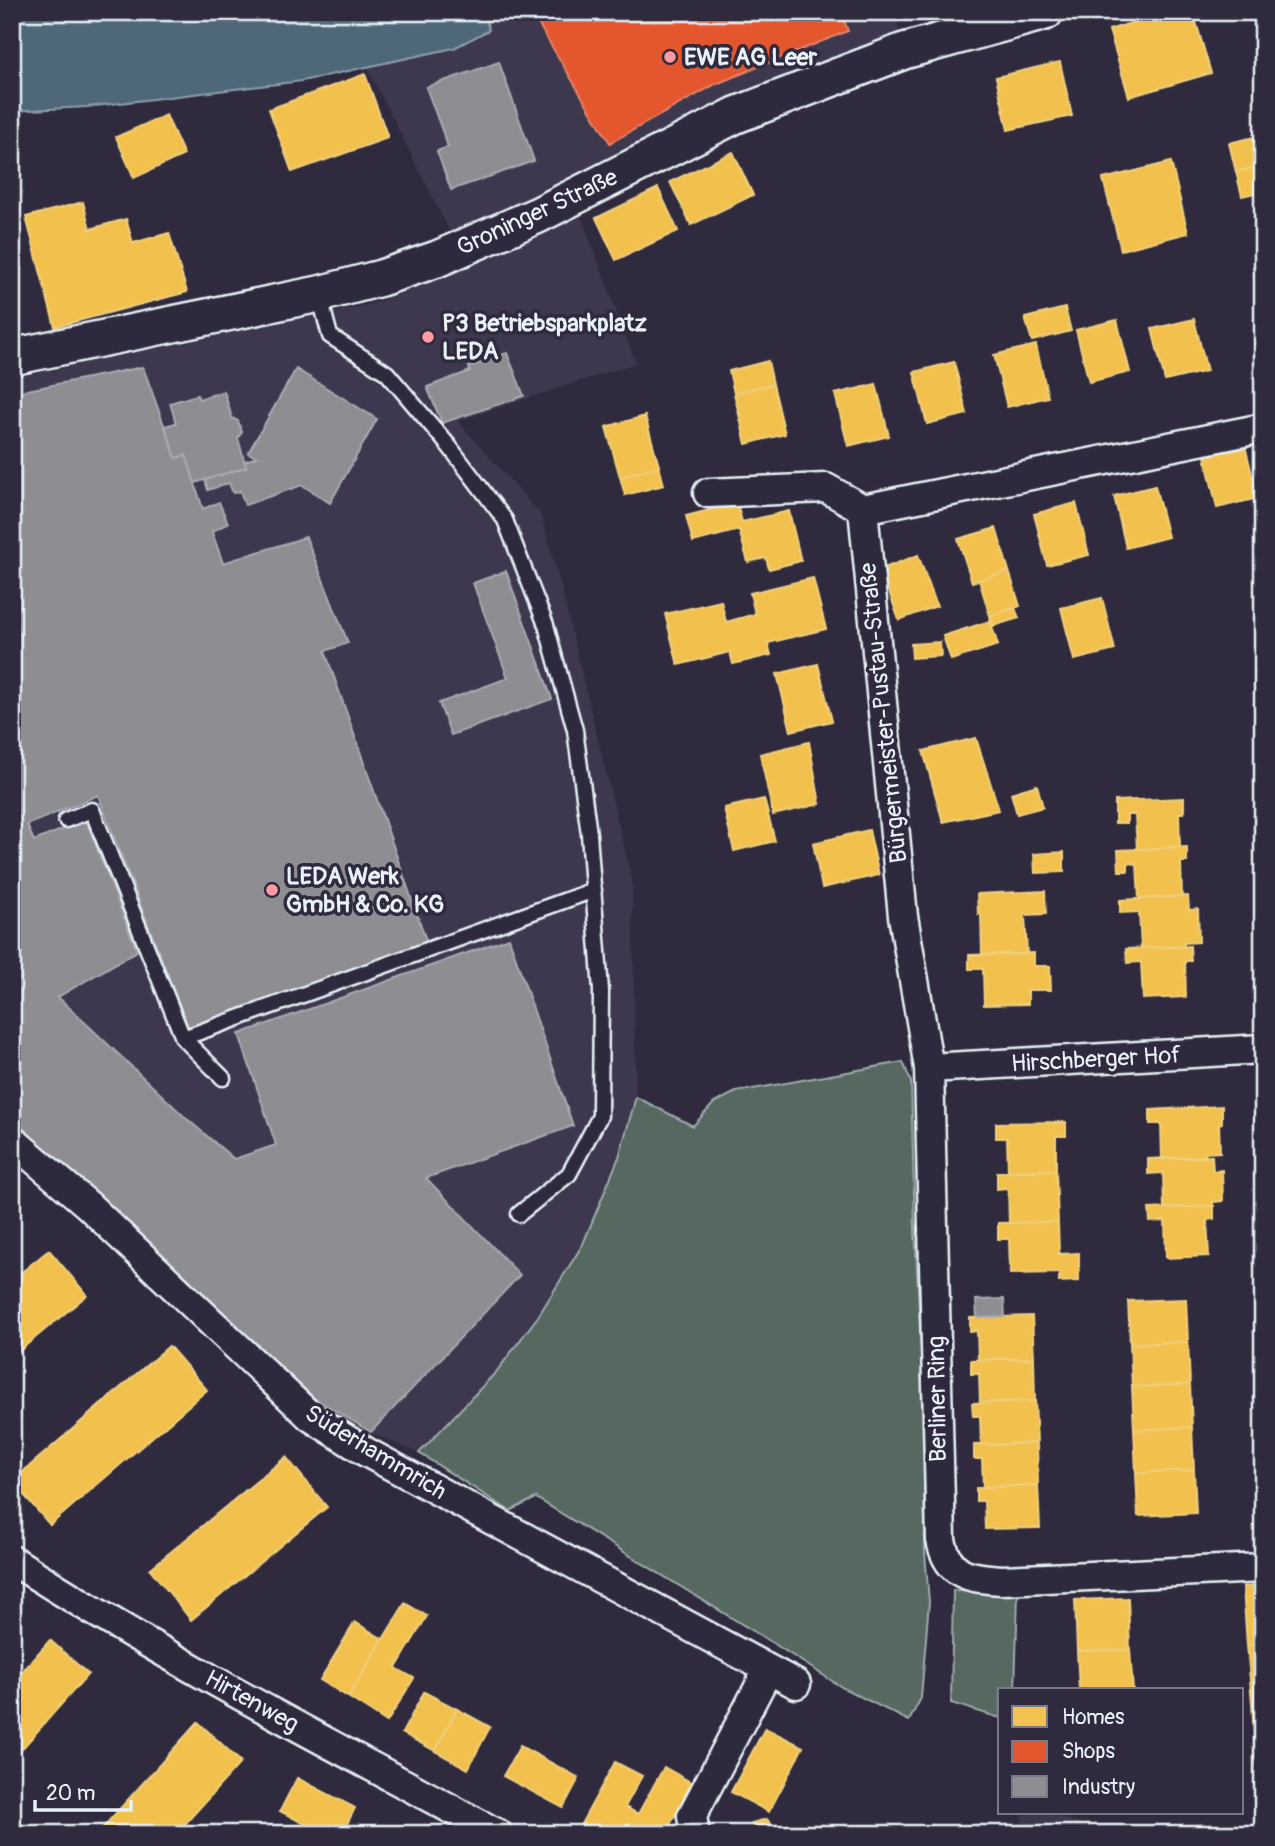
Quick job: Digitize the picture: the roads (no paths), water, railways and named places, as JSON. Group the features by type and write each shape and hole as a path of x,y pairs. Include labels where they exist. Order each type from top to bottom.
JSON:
{"street":[{"name":"Groninger Straße","path":"12,358 319,294 381,278 539,220 736,115 904,51 1045,12"},
{"path":"708,493 826,488 863,509 1263,428"},
{"name":"Bürgermeister-Pustau-Straße","path":"863,509 903,916"},
{"name":"Berliner Ring","path":"903,916 929,1068 941,1540 943,1552 950,1565 974,1579 1002,1580 1263,1567"},
{"name":"Hirschberger Hof","path":"929,1068 1263,1049"},
{"name":"Süderhammrich","path":"12,1140 88,1205 311,1417 366,1452 796,1684"},
{"name":"Hirtenweg","path":"12,1560 68,1596 209,1678 498,1834"},
{"path":"695,1834 692,1816 768,1670"}],"lane":[{"path":"319,294 330,336 387,373 449,446 505,520 546,625 575,730 589,834 601,991 600,1116 569,1174 519,1214"},
{"path":"66,820 92,810 183,1038 223,1078"},
{"path":"183,1038 593,890"}],"water":[{"path":"12,12 484,12 489,30 454,48 302,81 87,107 12,111"}],"place":[{"name":"EWE AG Leer","path":"670,57"},
{"name":"P3 Betriebsparkplatz LEDA","path":"428,337"},
{"name":"LEDA Werk GmbH & Co. KG","path":"272,890"}]}
